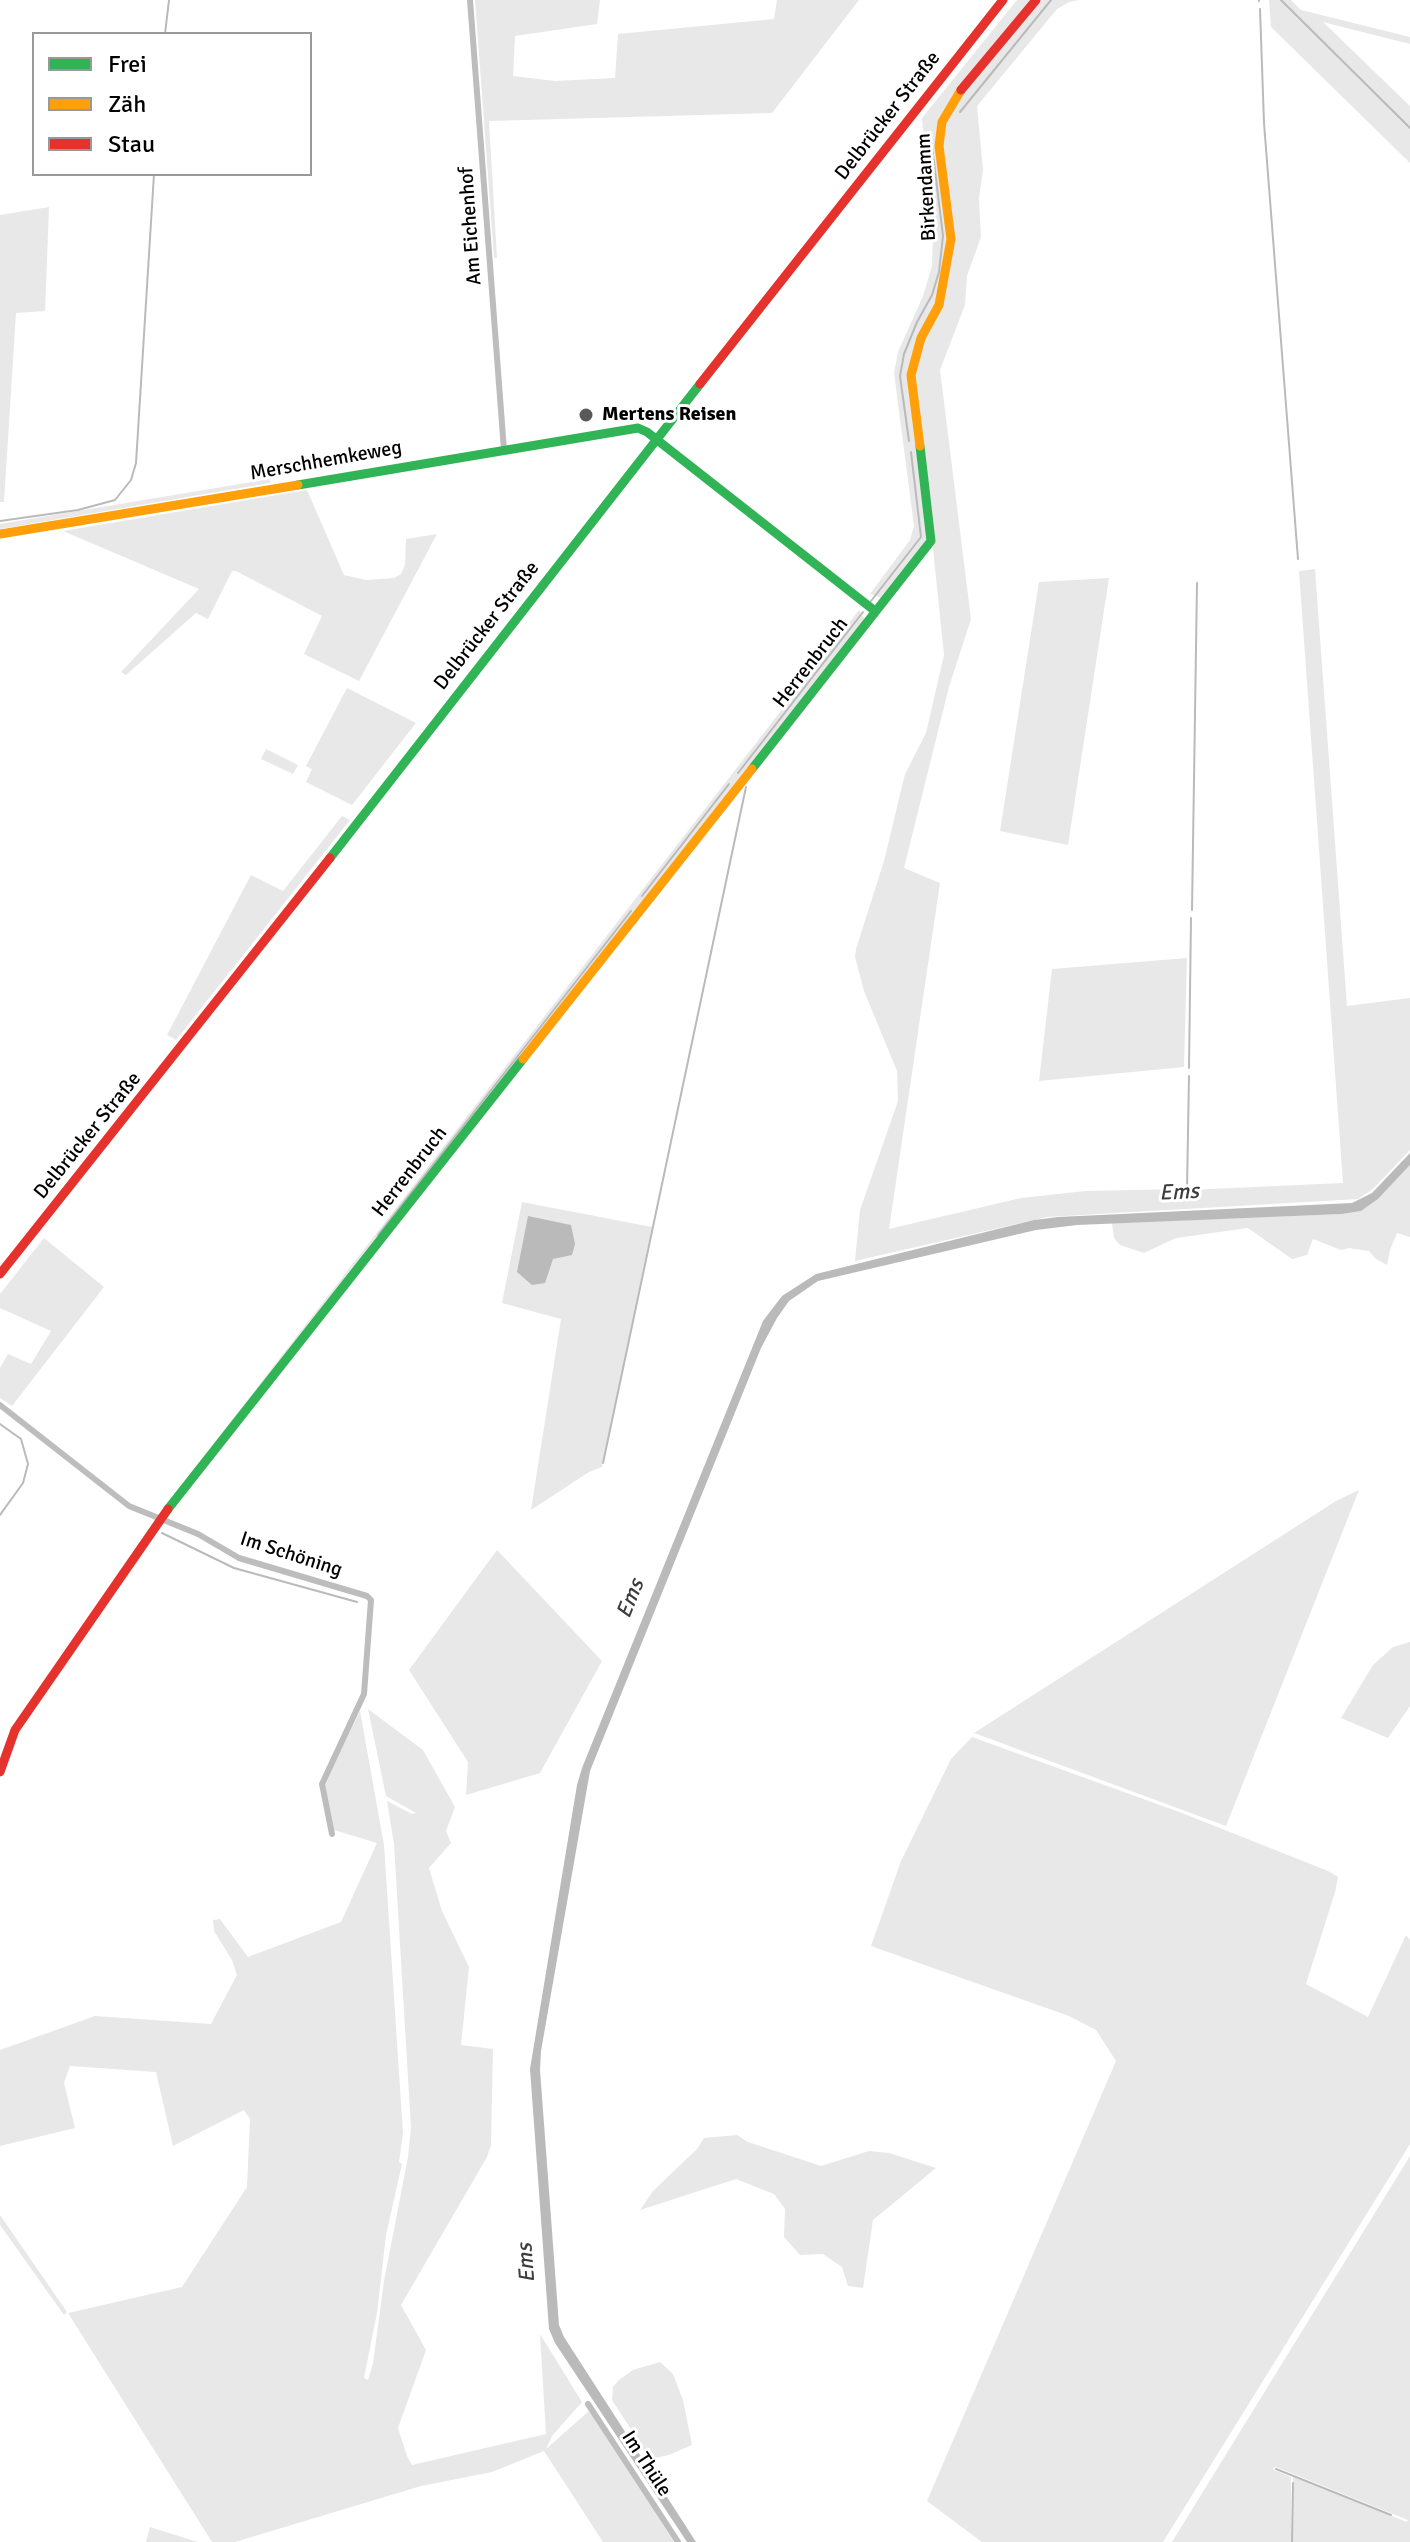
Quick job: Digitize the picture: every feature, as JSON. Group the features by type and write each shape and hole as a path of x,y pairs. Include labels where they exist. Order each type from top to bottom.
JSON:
{"street":[{"name":"Am Eichenhof","path":"470,0 504,450"},
{"name":"Delbrücker Straße","path":"0,1274 200,1024 1003,0"},
{"name":"Birkendamm","path":"931,541 911,375 921,338 939,305 951,239 939,146 942,122 958,93 1036,0"},
{"name":"Merschhemkeweg","path":"0,534 638,428 656,440"},
{"name":"Herrenbruch","path":"656,440 875,611"},
{"name":"Herrenbruch","path":"0,1772 15,1730 161,1518 931,541"},
{"name":"Im Schöning","path":"0,1405 129,1506 198,1534 239,1558 367,1596 371,1600 364,1694 322,1784 332,1834"},
{"name":"Im Thüle","path":"588,2404 678,2542"}],"shaded area":[{"path":"475,0 600,0 597,24 515,36 513,76 555,81 615,78 618,34 774,19 777,0 859,0 772,113 489,121 497,258 494,258"},
{"path":"1017,0 1079,0 1057,9 977,106 983,170 979,198 981,237 967,276 965,305 940,370 971,619 949,687 904,868 940,883 889,1229 1021,1198 1085,1191 1182,1189 1183,1196 1188,1195 1188,1190 1343,1183 1299,571 1315,569 1347,1006 1410,998 1410,1150 1373,1189 1358,1199 1047,1217 855,1261 860,1210 898,1101 897,1071 864,991 855,957 856,949 884,861 905,774 926,733 944,655 932,539 881,598 870,594 910,540 914,526 894,373 898,352 923,296 932,266 933,234 922,118"},
{"path":"1269,0 1291,0 1301,10 1410,37 1410,44 1323,22 1410,106 1410,163 1271,27"},
{"path":"49,207 45,311 16,313 4,502 0,502 0,215"},
{"path":"270,479 270,483 0,529 0,524"},
{"path":"307,490 344,575 366,580 394,578 401,574 405,565 406,539 437,534 359,681 304,654 322,616 236,571 232,571 208,619 196,613 126,675 121,672 199,589 63,531"},
{"path":"1109,578 1068,845 1000,831 1039,582"},
{"path":"859,610 866,621 166,1505"},
{"path":"347,688 416,723 352,805 306,782 312,769 306,766"},
{"path":"266,749 298,765 293,774 261,759"},
{"path":"342,816 350,820 176,1040 167,1035 251,875 283,891"},
{"path":"1187,958 1184,1067 1039,1081 1052,969"},
{"path":"1410,1153 1410,1165 1378,1199 1361,1211 1077,1225 1036,1230 818,1281 789,1301 761,1348 590,1771 541,2051 559,2325 696,2542 687,2542 555,2343 549,2329 530,2069 582,1768 763,1321 782,1296 816,1274 1034,1220 1352,1203 1372,1193"},
{"path":"1410,1165 1410,1237 1397,1233 1387,1265 1369,1251 1341,1250 1313,1239 1307,1255 1292,1259 1248,1228 1176,1238 1144,1253 1120,1245 1114,1238 1112,1223 1361,1211 1378,1199"},
{"path":"522,1202 652,1227 602,1467 589,1472 531,1510 561,1319 502,1303"},
{"path":"528,1216 571,1225 575,1244 572,1255 553,1259 545,1283 532,1285 517,1272"},
{"path":"44,1238 104,1287 12,1406 0,1398 0,1368 8,1354 31,1364 51,1331 0,1308 0,1294"},
{"path":"1359,1490 1226,1826 974,1733 1336,1501"},
{"path":"497,1550 602,1661 540,1773 466,1795 468,1762 409,1670"},
{"path":"1410,1642 1410,1706 1388,1738 1341,1718 1373,1665 1393,1647"},
{"path":"368,1709 423,1750 455,1807 446,1831 451,1843 429,1868 442,1911 469,1967 461,2045 493,2049 491,2145 487,2157 401,2305 426,2350 398,2428 407,2456 412,2465 546,2434 540,2334 582,2402 552,2436 546,2449 589,2411 674,2542 603,2542 544,2451 492,2472 421,2486 235,2542 212,2542 68,2313 182,2287 247,2187 250,2119 244,2110 173,2146 156,2072 70,2066 64,2083 75,2128 0,2146 0,2050 95,2016 211,2024 237,1975 232,1960 214,1931 213,1920 220,1919 248,1957 341,1922 377,1843 334,1830 324,1784 360,1711 384,1845 403,2133 399,2162 402,2164 386,2235 377,2313 364,2378 368,2380 411,2128 394,1844 387,1801 412,1814 416,1813 386,1796"},
{"path":"972,1737 1182,1813 1338,1877 1306,1984 1368,2017 1406,1935 1410,1940 1410,2144 1163,2542 982,2542 927,2501 1116,2061 1096,2030 1069,2016 871,1946 901,1861 951,1759"},
{"path":"737,2135 748,2142 821,2166 869,2151 889,2153 936,2168 873,2220 863,2288 848,2286 842,2267 823,2254 800,2255 784,2237 785,2209 774,2194 736,2179 640,2210 653,2191 697,2149 704,2138"},
{"path":"1410,2156 1410,2542 1293,2542 1293,2477 1408,2520 1276,2467 1274,2470 1291,2477 1291,2542 1172,2542"},
{"path":"0,2215 67,2312 64,2315 0,2225"},
{"path":"660,2362 673,2374 683,2400 692,2445 650,2459 612,2400 613,2387 633,2370"},
{"path":"150,2527 198,2542 146,2542"}],"waterway":[{"path":"165,32 169,0"},
{"path":"960,112 1051,0"},
{"path":"1281,0 1410,128"},
{"path":"1260,9 1264,123 1298,559"},
{"path":"909,441 900,376 904,354 932,295 939,272 943,236 931,138"},
{"path":"0,521 78,510 115,500 131,480 136,463 154,176"},
{"path":"871,601 921,537 911,452"},
{"path":"1192,910 1197,583"},
{"path":"738,773 863,612"},
{"path":"642,896 729,784"},
{"path":"603,1463 746,787"},
{"path":"378,1235 631,911"},
{"path":"1189,1068 1191,918"},
{"name":"Ems","path":"1187,1190 1189,1076"},
{"path":"0,1424 21,1439 28,1464 23,1483 0,1515"},
{"path":"162,1533 234,1568 357,1602"},
{"path":"1276,2469 1391,2515"},
{"path":"1292,2542 1293,2483"}],"traffic: fast":[{"path":"330,858 700,384"},
{"path":"298,485 638,428 875,611"},
{"path":"752,769 931,541 920,446"},
{"path":"168,1509 523,1059"}],"traffic: slow":[{"path":"920,446 911,375 921,338 939,305 951,239 939,146 942,122 961,90"},
{"path":"0,534 298,485"},
{"path":"523,1059 752,769"}],"traffic: jam":[{"path":"700,384 1003,0"},
{"path":"961,90 1036,0"},
{"path":"0,1274 330,858"},
{"path":"0,1772 15,1730 168,1509"}],"place":[{"name":"Mertens Reisen","path":"586,415"}]}
